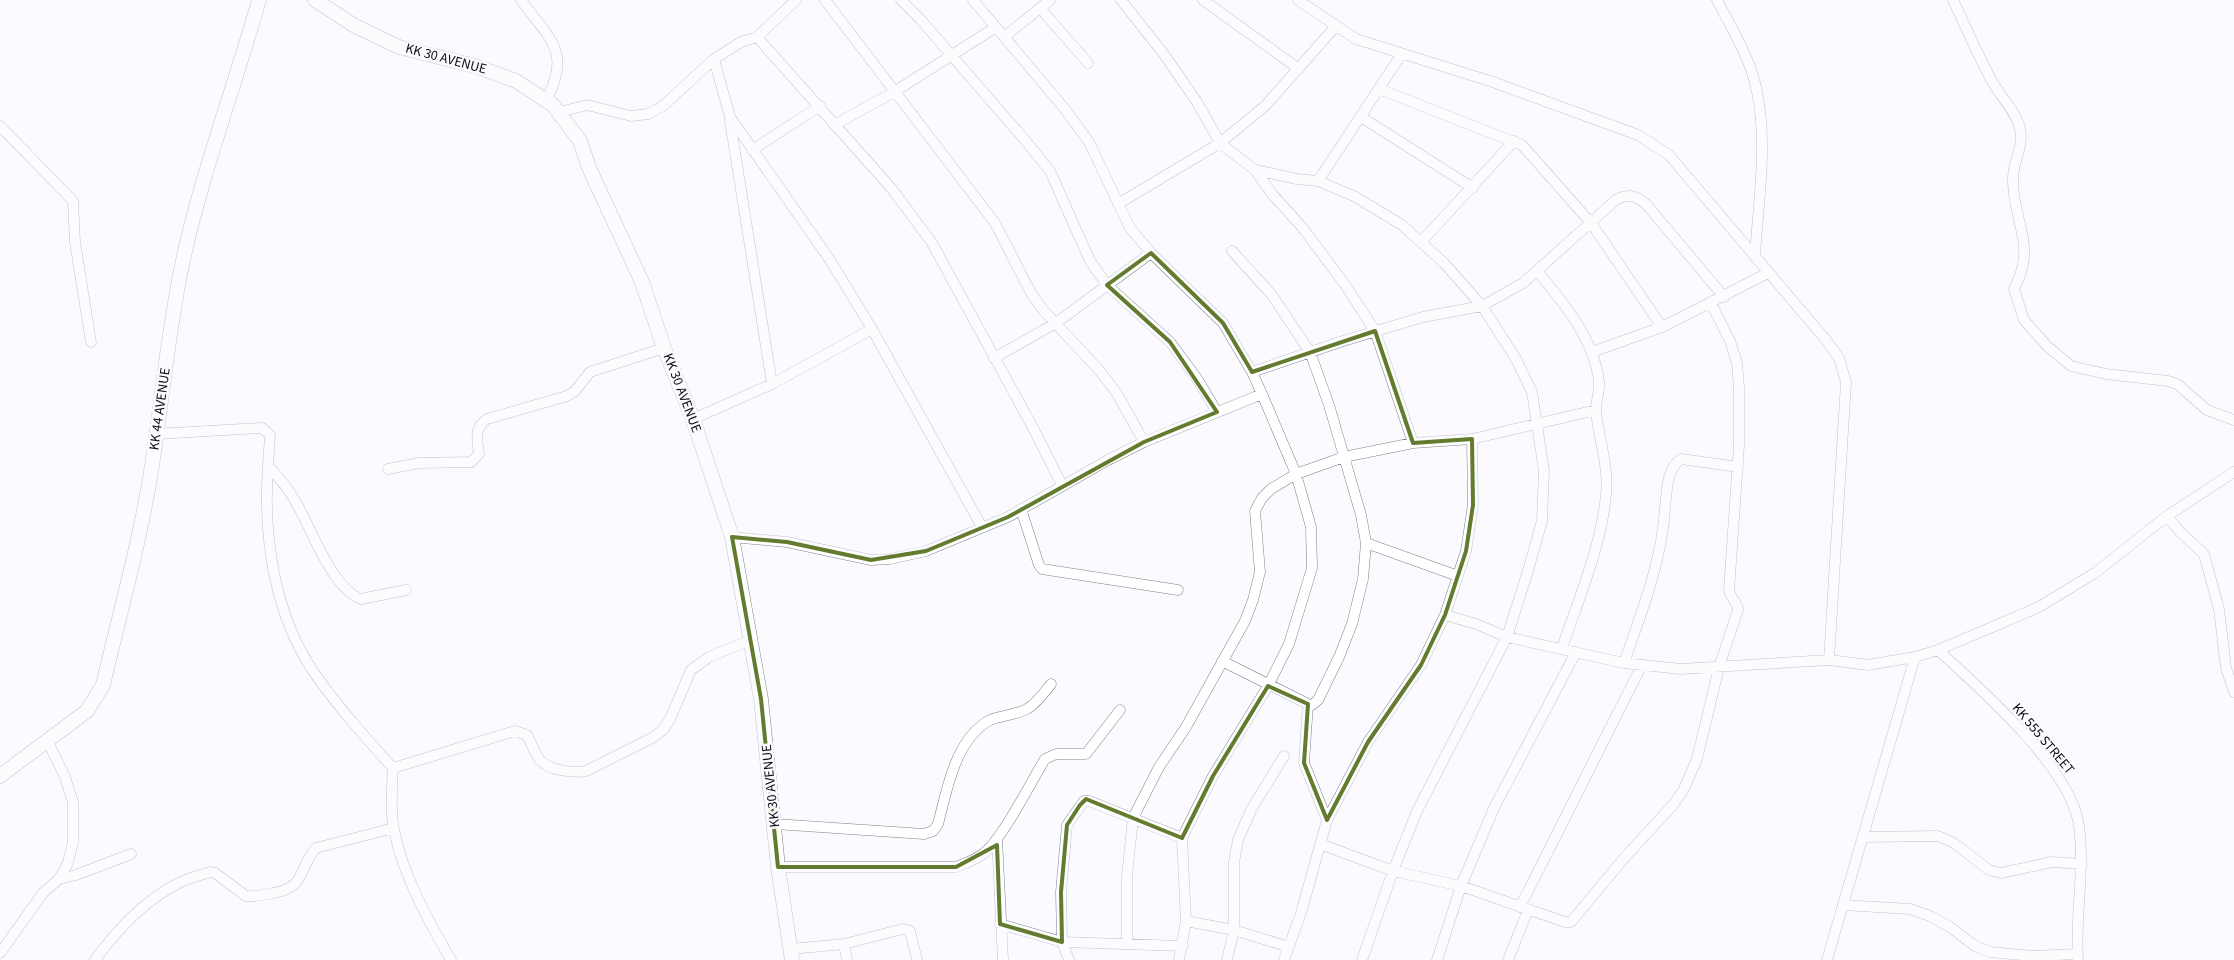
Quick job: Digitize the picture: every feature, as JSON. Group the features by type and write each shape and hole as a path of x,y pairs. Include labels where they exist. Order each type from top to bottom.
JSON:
{"main road":[{"name":"KK 44 AVENUE","path":"0,776 87,711 104,686 145,502 183,264 218,127 235,84 259,0"},
{"name":"KK 30 AVENUE","path":"315,0 376,37 399,47 496,72 516,81 547,99 560,112 580,141 590,170 642,282 664,348 693,419 732,537 761,699 778,867 791,954"}],"street":[{"path":"521,0 553,40 557,50 556,78 547,99"},
{"path":"560,112 587,105 631,116 648,114 664,106 714,59 741,42 757,37 796,0"},
{"path":"825,0 995,223 1031,293 1116,392 1144,442"},
{"path":"901,0 1024,139 1050,172 1083,248 1107,286 1170,342 1198,380 1217,412"},
{"path":"973,0 1064,108 1089,142 1130,228 1151,253 1223,323 1252,372 1262,394 1296,474 1311,527 1312,568 1289,644 1268,686 1213,776 1182,838 1186,921 1179,960"},
{"path":"1004,38 1050,0"},
{"path":"1121,0 1163,53 1198,102 1220,143 1255,170 1272,194 1302,227 1346,286 1375,331 1413,443"},
{"path":"1203,0 1299,69"},
{"path":"1298,0 1356,39 1493,82 1638,135 1656,144 1669,154 1693,181 1768,273 1826,340 1839,358 1846,382 1829,660"},
{"path":"1717,0 1741,47 1757,91 1761,140 1755,257"},
{"path":"1952,0 1993,82 2020,129 2020,142 2012,177 2015,201 2023,232 2025,263 2014,289 2024,320 2047,346 2071,366 2106,374 2168,381 2177,384 2207,410 2234,420"},
{"path":"1040,8 1088,63"},
{"path":"1118,204 1220,143 1265,106 1336,26"},
{"path":"834,125 894,92 996,27"},
{"path":"757,37 892,189 932,243 957,286 1062,485"},
{"path":"1318,180 1401,54"},
{"path":"714,59 730,117 772,384"},
{"path":"1379,89 1522,145 1591,223 1662,327"},
{"path":"752,150 820,106"},
{"path":"730,117 830,260 872,329 982,527"},
{"path":"1361,117 1473,188"},
{"path":"0,126 73,201 74,236 91,342"},
{"path":"1421,242 1473,188 1514,141"},
{"path":"1255,170 1297,179 1318,180 1354,196 1386,215 1402,225 1421,242 1444,263 1482,306 1516,359 1532,392 1538,424 1544,471 1542,521 1507,637 1417,811 1393,871 1362,960"},
{"path":"1252,372 1423,317 1482,306 1508,293 1537,271 1617,200 1627,195 1636,196 1646,204 1724,297"},
{"path":"1222,661 1268,686 1312,705 1318,700 1340,656 1352,624 1363,579 1366,542 1361,515 1329,405 1310,352 1272,295 1232,251"},
{"path":"994,358 1056,323 1151,253"},
{"path":"1537,271 1564,304 1592,352 1599,381 1600,396 1596,410 1605,456 1606,494 1592,563 1562,648"},
{"path":"1592,352 1662,327 1712,304 1768,273"},
{"path":"1320,844 1393,871 1461,886 1565,922 1571,922 1625,857 1673,805 1684,789 1697,759 1719,667 1738,610 1738,606 1730,595 1729,590 1738,467 1739,388 1737,363 1730,340 1712,304"},
{"path":"693,419 772,384 872,329"},
{"path":"388,469 419,463 471,462 478,454 477,432 480,425 488,419 567,396 575,391 590,372 664,348"},
{"path":"732,537 787,542 858,558 880,559 926,551 1021,509 1144,442 1262,394"},
{"path":"1127,944 1127,876 1133,818 1159,767 1186,727 1245,621 1254,600 1260,572 1254,511 1262,498 1271,489 1296,474 1344,457 1413,443 1472,438 1596,410"},
{"path":"156,434 262,428 270,435 267,529 277,588 287,619 314,673 393,768 394,828 400,855 427,920 451,960"},
{"path":"1284,960 1327,820 1368,742 1421,666 1445,615 1466,551 1473,505 1472,438"},
{"path":"1624,663 1653,578 1664,530 1667,490 1672,467 1681,459 1738,467"},
{"path":"268,466 288,488 327,562 352,595 367,598 406,590"},
{"path":"1445,615 1476,624 1507,637 1624,663 1681,669 1829,660 1868,665 1915,657 1938,650 2037,608 2095,573 2167,516 2234,472"},
{"path":"1021,509 1038,565 1042,569 1178,590"},
{"path":"2167,516 2181,533 2204,554 2219,609 2226,668 2234,692"},
{"path":"1366,542 1458,576"},
{"path":"393,768 405,766 477,741 516,731 527,735 540,760 547,766 577,773 586,771 652,738 663,730 670,719 691,670 709,657 751,640"},
{"name":"KK 555 STREET","path":"1938,650 1997,705 2057,773 2072,798 2079,825 2082,864 2077,957"},
{"path":"1437,960 1461,886 1494,808 1576,652"},
{"path":"1830,959 1862,837 1915,657"},
{"path":"1508,960 1524,908 1642,665"},
{"path":"775,824 924,834 933,831 938,824 956,760 963,748 990,720 1026,710 1035,704 1051,684"},
{"path":"1308,704 1304,763 1327,820"},
{"path":"778,867 956,867 984,853 997,839 1045,759 1056,754 1086,754 1120,710"},
{"path":"0,953 43,893 59,879 68,863 73,842 73,802 65,777 47,740"},
{"path":"1227,960 1234,930 1234,862 1238,840 1251,810 1284,756"},
{"path":"1069,960 1062,942 1061,892 1067,825 1084,801 1089,801 1182,838"},
{"path":"95,960 109,941 130,920 158,896 178,883 210,872 215,873 246,896 287,891 299,881 311,854 316,848 394,828"},
{"path":"1862,837 1918,834 1938,836 1954,843 1990,870 2001,873 2052,862 2082,864"},
{"path":"997,839 1003,960"},
{"path":"59,879 76,875 131,854"},
{"path":"1843,905 1910,909 1950,926 1975,946 1990,952 2033,958 2077,957"},
{"path":"1186,921 1234,930 1289,947"},
{"path":"1000,924 1062,942 1183,946"},
{"path":"791,954 907,929 910,931 917,960"},
{"path":"844,944 847,960"}],"highlighted area":[{"path":"1151,253 1223,323 1252,372 1375,331 1413,443 1472,439 1473,505 1466,551 1445,615 1421,665 1368,742 1327,820 1304,763 1308,704 1268,686 1213,776 1182,838 1086,799 1080,805 1067,825 1061,892 1062,942 1000,924 997,845 956,867 778,867 761,699 732,537 787,542 871,560 926,551 1008,517 1144,442 1217,412 1170,342 1107,285"}]}
